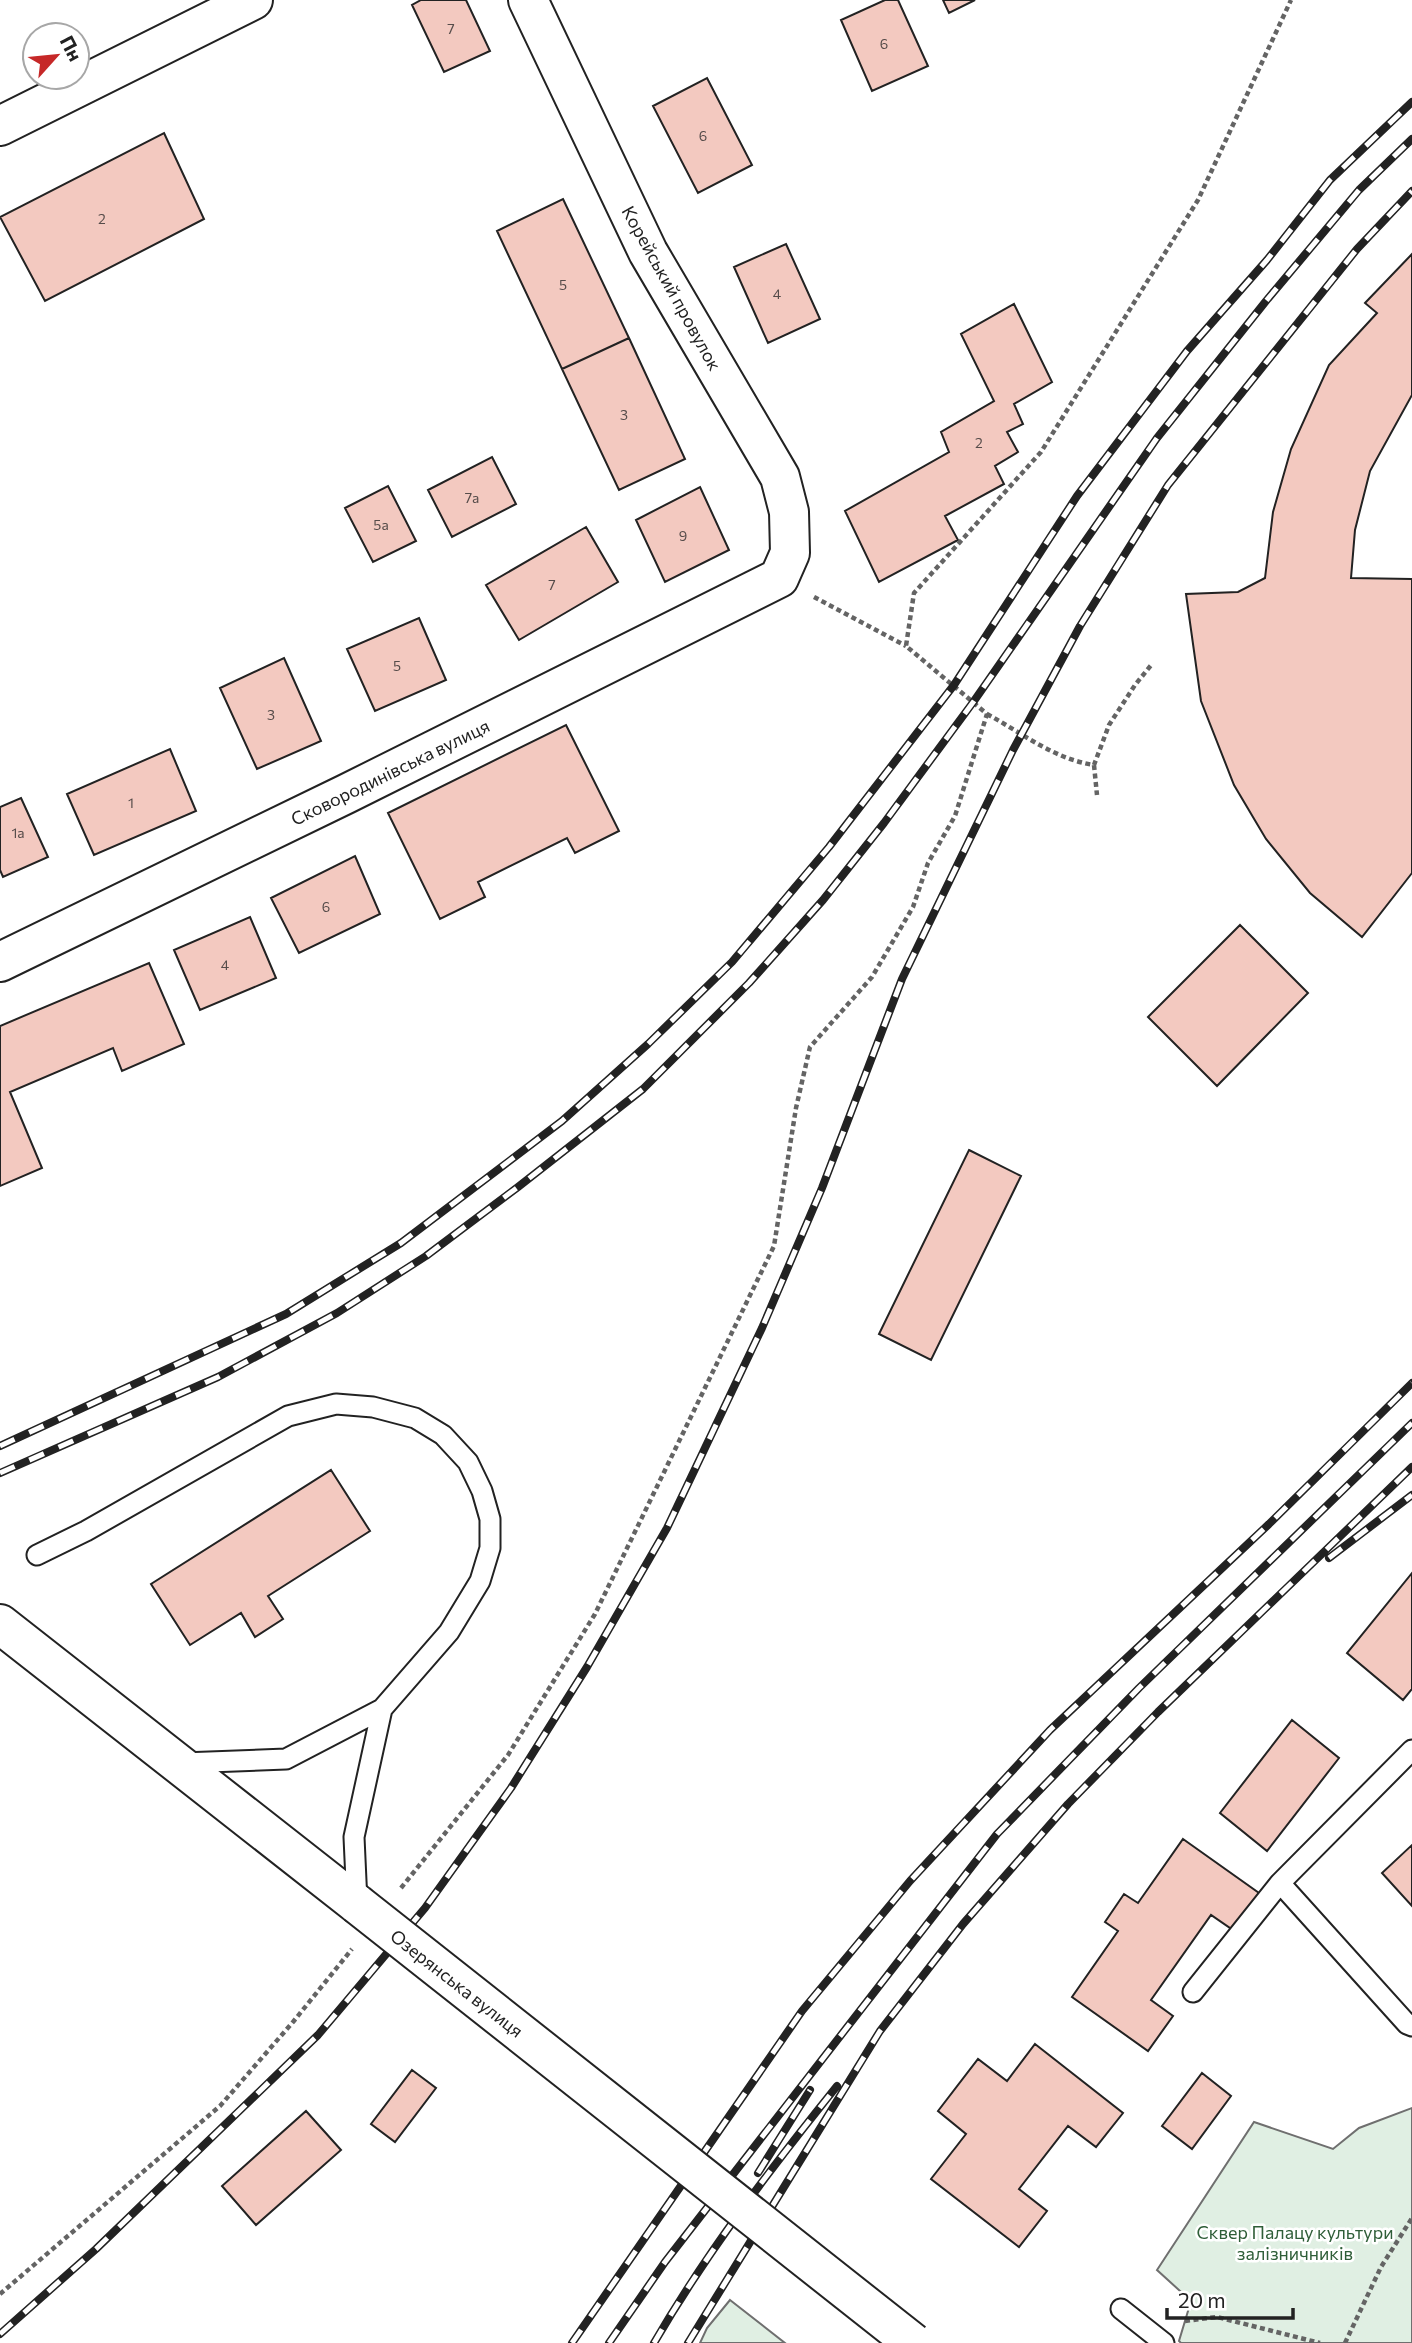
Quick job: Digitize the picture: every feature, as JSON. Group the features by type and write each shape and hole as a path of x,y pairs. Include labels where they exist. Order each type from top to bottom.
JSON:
{"street":[{"path":"0,127 253,0"},
{"name":"Корейський провулок","path":"528,0 648,252 780,477 789,512 790,553 779,578"},
{"name":"Сковородинівська вулиця","path":"0,962 346,794 779,578"},
{"name":"Озерянська вулиця","path":"0,1624 913,2343"}],"lane":[{"path":"37,1555 86,1531 288,1416 336,1404 373,1407 415,1418 443,1435 468,1462 482,1490 490,1519 490,1548 480,1581 449,1632 382,1709 286,1759 176,1763"},
{"path":"357,1904 354,1837 382,1709"},
{"path":"1192,1992 1280,1883 1412,1750"},
{"path":"1280,1883 1407,2024 1412,2026"},
{"path":"1121,2309 1164,2343"}],"path":[{"path":"905,646 914,593 1041,452 1198,200 1291,0"},
{"path":"779,578 905,646 988,714 1052,753 1094,765"},
{"path":"1097,795 1094,765 1109,725 1152,664"},
{"path":"396,1894 508,1755 595,1614 774,1246 796,1108 810,1046 872,977 913,907 928,863 955,816 988,714"},
{"path":"0,2294 220,2106 353,1947"},
{"path":"1345,2343 1381,2266 1412,2218"},
{"path":"1143,2326 1217,2317 1320,2343"}],"green space":[{"name":"Сквер Палацу культури залізничників","path":"1412,2108 1412,2343 1181,2343 1179,2341 1191,2301 1157,2270 1254,2122 1333,2149 1359,2128"},
{"path":"730,2300 785,2343 700,2343 707,2328"}],"building":[{"path":"421,0 466,0 490,51 444,72 412,5"},
{"path":"885,0 898,0 928,66 872,91 841,20"},
{"path":"943,0 975,0 949,13"},
{"path":"707,78 752,165 698,193 653,106"},
{"path":"164,133 204,219 45,301 0,217"},
{"path":"563,199 629,338 562,369 497,231"},
{"path":"786,244 820,319 768,343 734,267"},
{"path":"1412,254 1412,395 1370,471 1355,530 1351,578 1412,579 1412,873 1362,937 1310,893 1266,839 1234,785 1201,701 1186,594 1238,592 1265,578 1273,512 1291,449 1329,365 1377,313 1365,303"},
{"path":"1014,304 1052,382 1014,404 1023,424 1007,432 1018,452 995,466 1004,484 945,516 958,540 879,582 845,511 949,452 941,432 994,401 961,334"},
{"path":"629,338 685,459 619,490 562,369"},
{"path":"492,457 516,504 452,537 428,490"},
{"path":"388,486 416,541 373,562 345,508"},
{"path":"700,487 729,550 665,582 636,520"},
{"path":"586,527 618,582 519,640 486,585"},
{"path":"419,618 446,680 375,711 347,649"},
{"path":"284,658 321,741 257,769 220,688"},
{"path":"566,725 619,831 575,853 567,838 478,882 485,897 440,919 388,813"},
{"path":"170,749 196,811 94,855 67,794"},
{"path":"21,798 48,857 3,877 0,870 0,807"},
{"path":"355,856 380,914 299,953 271,898"},
{"path":"250,917 276,978 200,1010 174,950"},
{"path":"1240,925 1308,993 1217,1086 1148,1017"},
{"path":"149,963 184,1044 122,1071 113,1048 10,1092 42,1168 0,1186 0,1026"},
{"path":"969,1150 1021,1176 931,1360 879,1334"},
{"path":"331,1470 370,1531 268,1596 283,1619 255,1637 241,1613 190,1645 151,1584"},
{"path":"1412,1573 1412,1689 1403,1700 1347,1653"},
{"path":"1292,1720 1339,1758 1267,1851 1220,1813"},
{"path":"1183,1839 1259,1893 1233,1930 1211,1915 1151,2000 1173,2016 1148,2051 1072,1997 1118,1931 1105,1922 1124,1894 1138,1903"},
{"path":"1412,1845 1412,1906 1382,1873"},
{"path":"1035,2044 1123,2113 1096,2147 1068,2126 1019,2189 1047,2211 1019,2247 931,2179 966,2134 938,2111 978,2059 1007,2081"},
{"path":"412,2070 436,2088 395,2142 371,2124"},
{"path":"1202,2073 1231,2096 1192,2149 1162,2126"},
{"path":"306,2111 341,2150 256,2225 222,2186"}],"railway":[{"path":"0,1446 286,1314 401,1243 562,1121 648,1044 732,962 829,847 954,685 1077,496 1187,351 1267,260 1330,180 1412,102"},
{"path":"0,1473 218,1377 337,1313 426,1256 643,1089 749,983 823,900 974,701 1157,438 1359,190 1412,139"},
{"path":"0,2334 96,2249 318,2035 425,1908 511,1788 587,1667 667,1528 762,1328 822,1188 902,979 1013,750 1080,626 1168,485 1357,249 1412,191"},
{"path":"572,2343 802,2011 910,1881 1050,1730 1269,1524 1412,1383"},
{"path":"609,2343 665,2262 997,1834 1139,1688 1412,1423"},
{"path":"688,2343 880,2031 963,1924 1068,1804 1158,1712 1412,1467"},
{"path":"1329,1558 1412,1495"},
{"path":"654,2343 741,2211 837,2086"},
{"path":"758,2173 810,2090"}]}
